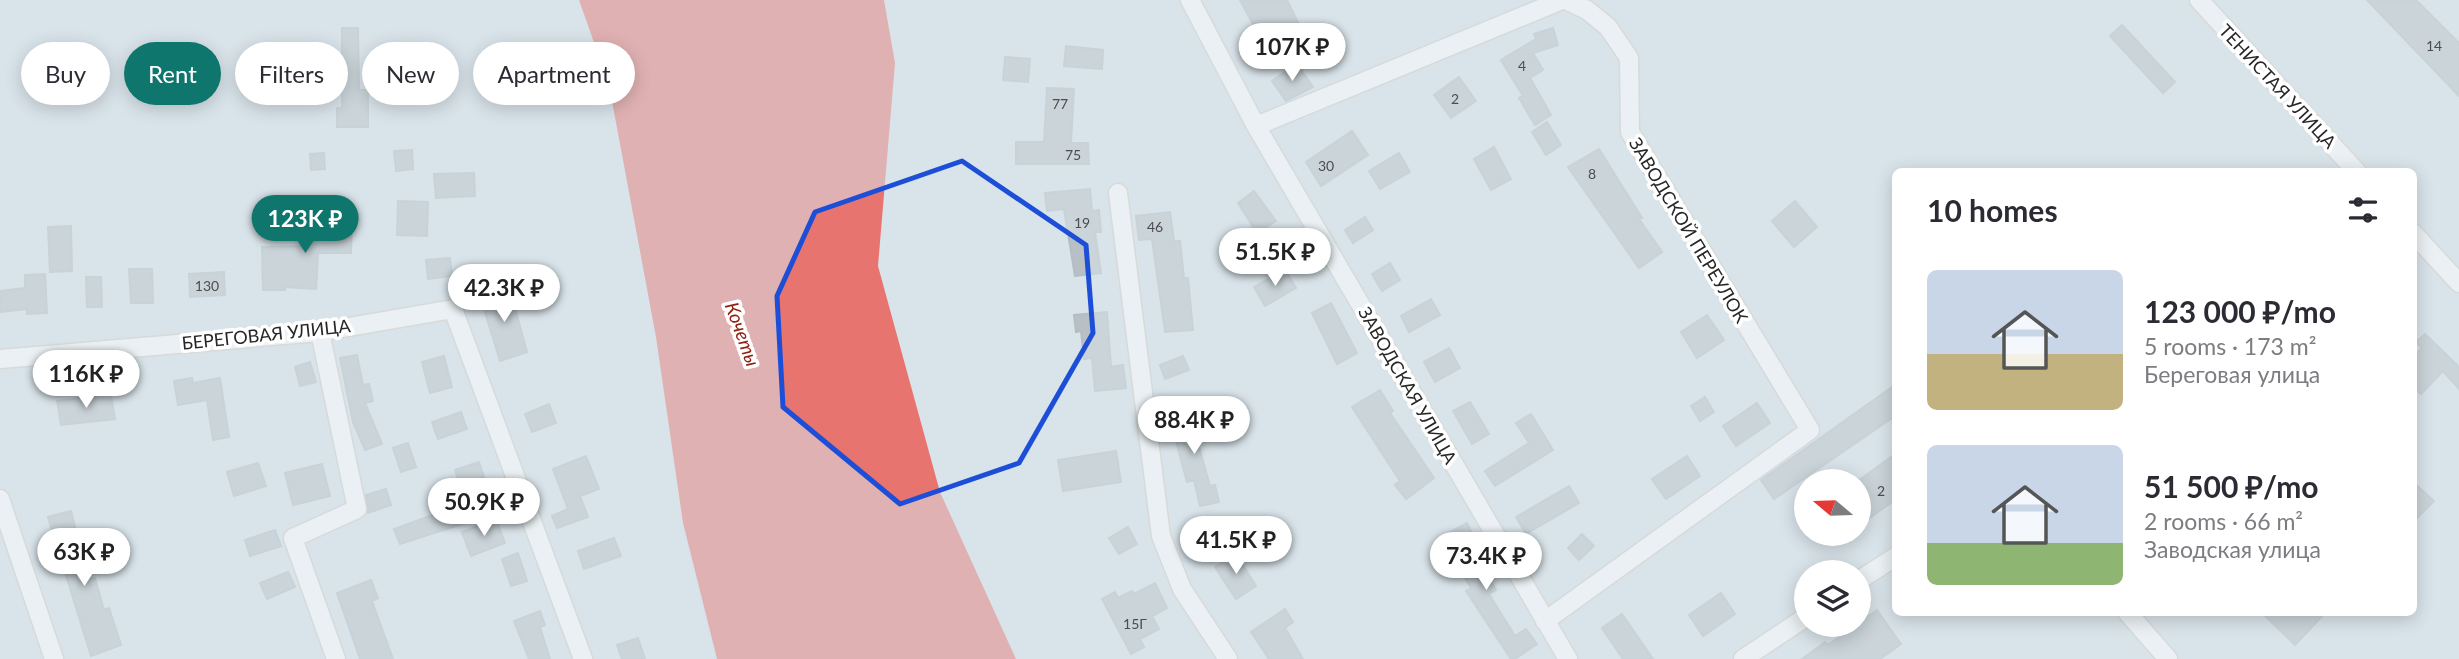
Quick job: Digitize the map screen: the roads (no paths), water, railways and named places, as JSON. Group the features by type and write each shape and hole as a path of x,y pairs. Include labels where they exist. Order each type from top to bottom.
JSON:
{"street":[{"name":"ЗАВОДСКАЯ УЛИЦА","path":"1190,0 1256,126 1568,659"},
{"name":"ЗАВОДСКОЙ ПЕРЕУЛОК","path":"1256,126 1564,0 1587,10 1608,27 1629,58 1630,132 1810,430 1545,621"},
{"name":"ТЕНИСТАЯ УЛИЦА","path":"2199,0 2353,168"},
{"path":"1118,193 1161,536 1182,589 1228,659"},
{"path":"2417,237 2459,283"},
{"name":"БЕРЕГОВАЯ УЛИЦА","path":"0,359 320,332 453,309 583,659"},
{"path":"320,332 357,509 293,538 337,659"},
{"path":"0,499 54,659"},
{"path":"1871,573 1892,559"},
{"path":"2130,616 2168,659"},
{"path":"1743,659 1794,625"}],"water":[{"name":"Кочеты","path":"579,0 884,0 895,63 878,266 940,492 1016,659 717,659 683,523 656,337 613,105 635,105 635,42 594,42"}]}
